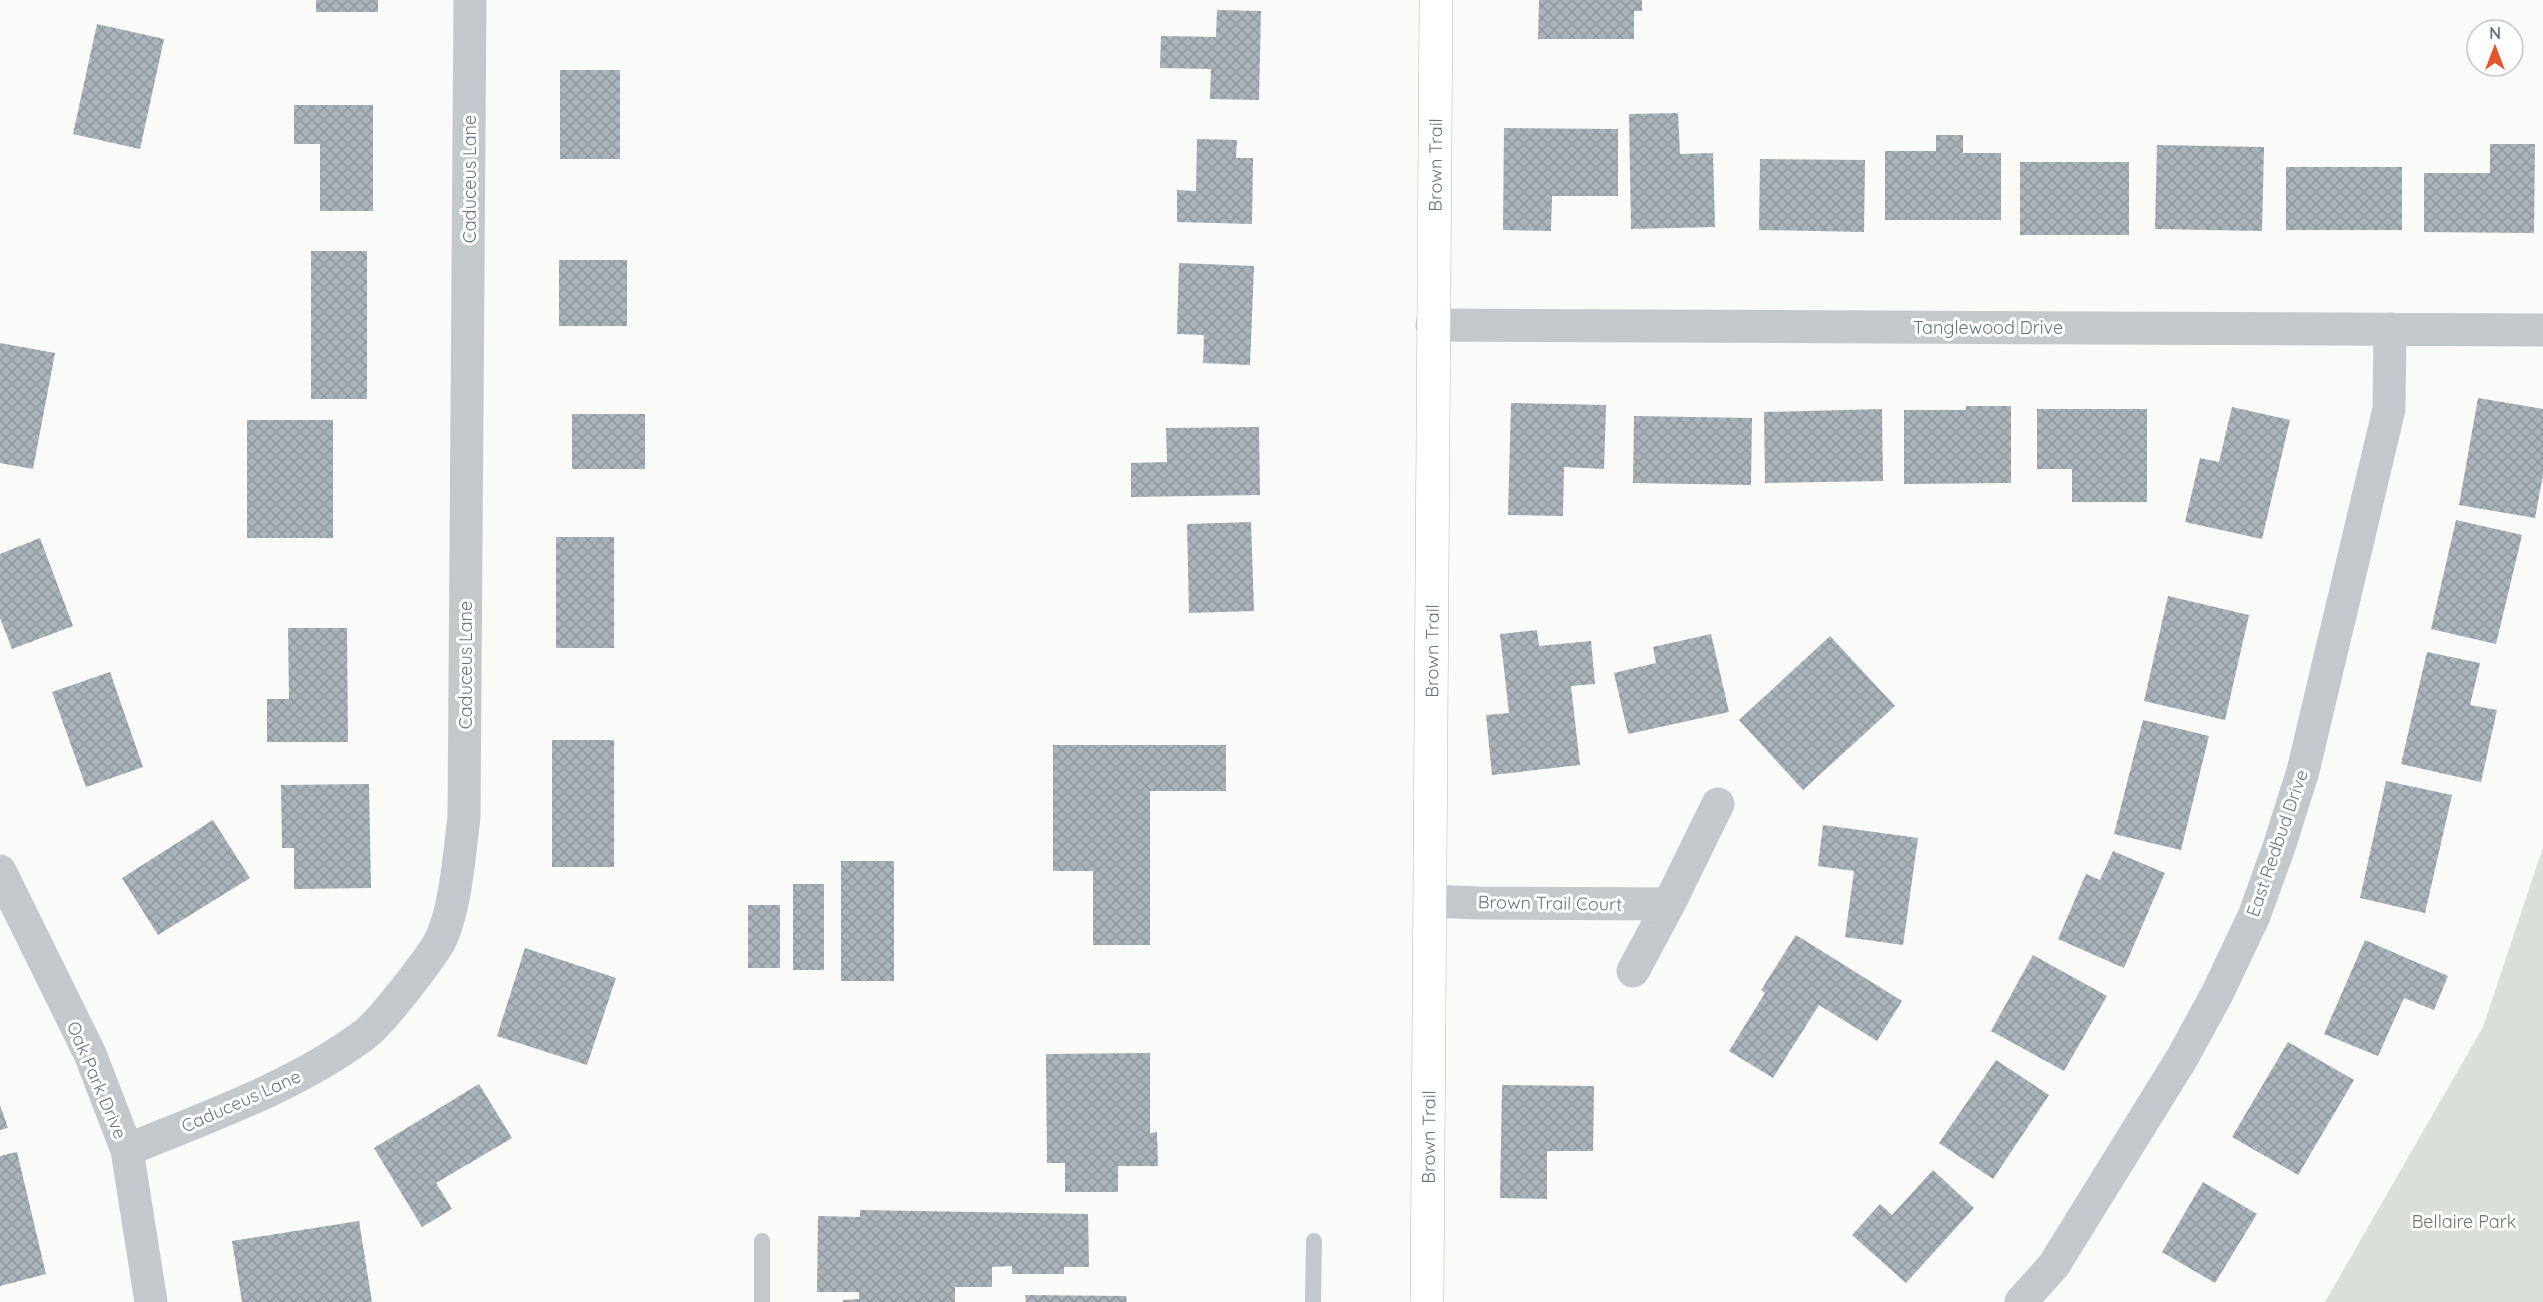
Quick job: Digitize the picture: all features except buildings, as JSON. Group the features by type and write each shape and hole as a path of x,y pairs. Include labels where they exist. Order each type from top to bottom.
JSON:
{"main road":[{"name":"Brown Trail","path":"1427,1302 1436,0"}],"street":[{"name":"Caduceus Lane","path":"127,1150 223,1111 309,1070 366,1034 405,988 439,942 454,894 464,818 470,0"},
{"name":"Tanglewood Drive","path":"1432,325 2543,330"},
{"name":"East Redbud Drive","path":"2021,1302 2054,1265 2182,1058 2217,994 2254,916 2279,847 2302,771 2389,409 2390,329"},
{"path":"1633,971 1718,804"},
{"name":"Oak Park Drive","path":"0,871 90,1054 127,1150 152,1302"},
{"name":"Brown Trail Court","path":"1431,901 1669,904"}],"lane":[{"path":"762,1241 762,1302"},
{"path":"1313,1302 1314,1241"}],"green space":[{"name":"Bellaire Park","path":"2543,847 2543,1302 2325,1302 2483,1027"}]}
